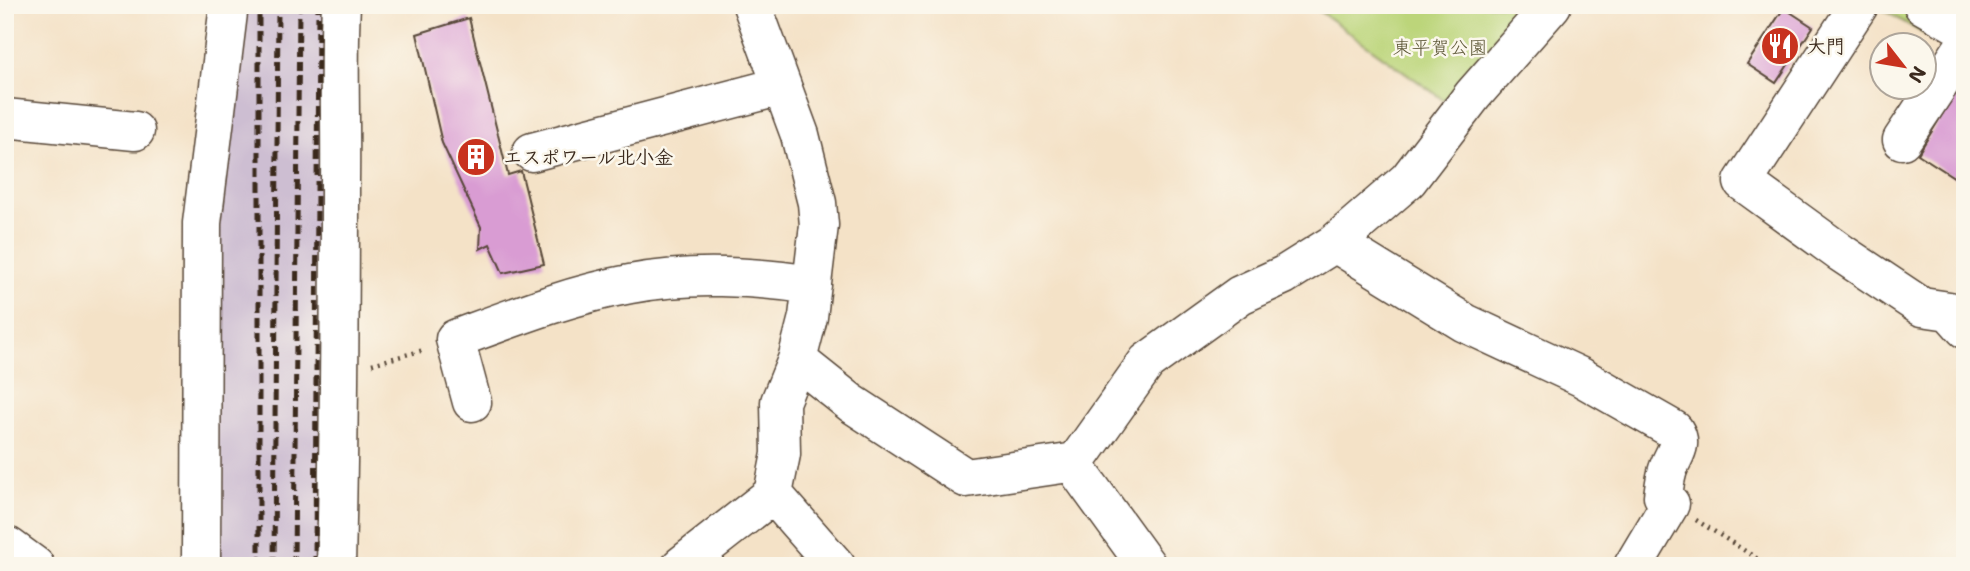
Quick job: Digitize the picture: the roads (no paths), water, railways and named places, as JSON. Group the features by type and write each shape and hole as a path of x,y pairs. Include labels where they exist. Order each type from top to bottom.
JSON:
{"street":[{"path":"201,566 202,223 229,5"},
{"path":"336,566 341,137 338,79 341,5"},
{"path":"681,566 773,494 781,454 780,402 797,360 808,317 819,225 817,203 800,135 752,5"},
{"path":"797,360 851,403 966,478 1076,462 1147,362 1240,295 1284,275 1335,243 1408,180 1459,111 1552,5"},
{"path":"1859,5 1743,183 1840,254 1922,307 1959,308"},
{"path":"1923,5 1965,29"},
{"path":"1902,140 1965,45"},
{"path":"532,152 782,86"},
{"path":"5,118 135,131"},
{"path":"1335,243 1465,323 1581,377 1674,430 1679,438 1679,447 1667,472 1663,496 1670,504 1633,566"},
{"path":"472,402 455,338 598,290 633,283 686,279 779,280 812,285"},
{"path":"1076,462 1081,475 1147,566"},
{"path":"773,494 836,566"}],"railway":[{"path":"259,5 259,566"},
{"path":"274,566 278,5"},
{"path":"294,566 299,5"},
{"path":"315,566 318,5"}],"place":[{"name":"大門","path":"1780,46"},
{"name":"エスポワール北小金","path":"476,157"}],"park label":[{"name":"東平賀公園","path":"1440,47"}]}
